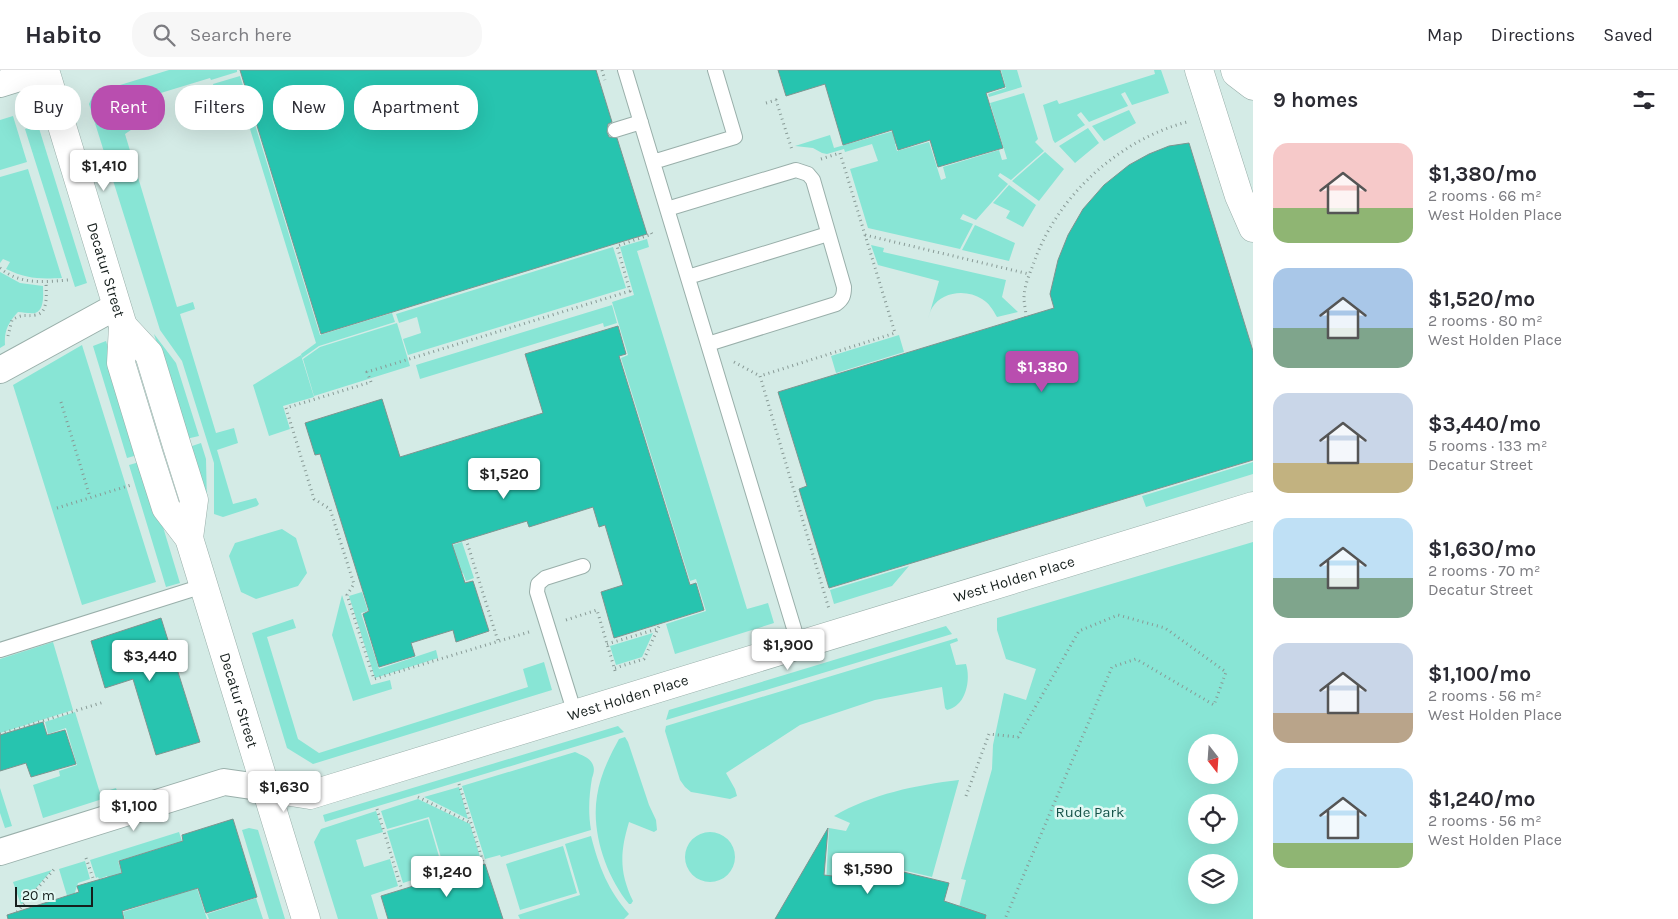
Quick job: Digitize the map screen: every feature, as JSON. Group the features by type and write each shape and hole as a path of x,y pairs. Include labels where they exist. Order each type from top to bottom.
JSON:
{"street":[{"path":"0,84 45,70"},
{"name":"Decatur Street","path":"45,70 120,316 121,363 149,455 166,508 189,538 306,919"},
{"path":"1199,70 1239,196 1253,228"},
{"path":"1235,70 1236,74 1253,86"},
{"path":"0,370 120,316"},
{"name":"West Holden Place","path":"0,852 224,782 310,795 1253,506"}],"lane":[{"path":"625,70 799,645"},
{"path":"653,162 735,137 715,70"},
{"path":"615,130 641,122"},
{"path":"667,209 796,170 808,174 813,180 844,287 842,300 836,304 708,344"},
{"path":"688,277 828,234"},
{"path":"575,714 537,592 538,584 545,578 583,566"},
{"path":"0,650 203,586"}],"path":[{"path":"766,103 776,100 792,150"},
{"path":"1026,317 1024,296 1030,274 1038,250 1062,208 1094,173 1133,144 1188,122"},
{"path":"829,610 760,376 895,334 840,153"},
{"path":"617,674 597,610 374,679 347,595 354,584 330,509 314,499 286,408 371,382 367,372 630,291 617,246 652,234"},
{"path":"865,235 1030,274"},
{"path":"0,268 21,280 46,282 68,280"},
{"path":"8,340 12,320 25,314 39,314 45,306 46,282"},
{"path":"61,402 90,497"},
{"path":"57,508 131,485"},
{"path":"466,539 498,641"},
{"path":"966,796 989,734 1018,737 1031,718 1079,631 1118,615 1165,628 1226,672 1214,705 1136,659 1112,667 1005,919"},
{"path":"615,668 644,659 660,624"},
{"path":"607,644 658,629"},
{"path":"0,734 104,702"},
{"path":"459,784 483,862"},
{"path":"418,797 472,823"},
{"path":"377,809 401,887"},
{"path":"86,858 94,881"},
{"path":"17,912 56,867"}],"green space":[{"path":"169,70 237,70 237,72 211,80 210,78 187,85 175,85 175,89 165,92 165,85 120,85"},
{"path":"1001,70 1017,70 1022,87 989,97 988,94 1006,88"},
{"path":"1154,70 1161,70 1169,93 1132,105 1125,92 1121,94 1128,106 1089,122 1081,112 1077,115 1085,125 1055,143 1043,105 1057,100 1059,104 1155,74"},
{"path":"240,76 243,85 213,85"},
{"path":"1024,93 1038,139 1035,142 1044,151 1011,180 1000,173 998,176 1008,184 976,220 963,214 960,219 973,224 960,249 868,228 850,169 878,161 872,144 845,152 844,149 827,154 813,148 795,146 830,135 834,148 897,130 901,143 895,144 897,151 929,142 941,180 946,178 943,167 999,150 1002,160 1007,159 990,103"},
{"path":"1129,110 1136,123 1104,141 1092,126"},
{"path":"13,116 15,130 17,130 27,162 0,170 0,120"},
{"path":"1088,128 1099,143 1075,163 1059,146"},
{"path":"25,130 40,130 87,283 75,287"},
{"path":"97,130 131,130 125,134 177,307 193,302 195,309 180,314 216,433 234,428 238,443 217,450 233,504 256,498 259,504 257,506 223,517 214,514 214,463 182,361 160,330"},
{"path":"250,130 257,130 320,335 392,313 395,322 319,346 302,358 301,354 316,343"},
{"path":"1045,152 1064,169 1039,201 1012,181"},
{"path":"28,169 62,278 27,277 6,269 10,262 3,259 0,263 0,177"},
{"path":"1009,185 1036,205 1023,227 1006,218 1010,211 993,203"},
{"path":"975,225 1015,243 1009,261 962,250"},
{"path":"647,239 649,247 637,251 747,609 768,603 774,623 675,654 666,624 706,611 696,579 690,581 621,358 628,355 612,302 634,295 620,247"},
{"path":"871,245 884,248 883,252 1006,280 1002,297 1018,312 997,317 989,305 982,299 969,294 955,293 936,302 931,309 928,319 939,281 878,265"},
{"path":"613,247 626,288 408,355 403,339 421,333 417,317 399,323 396,314"},
{"path":"0,272 20,283 43,286 43,301 35,313 18,312 6,331 5,345 0,348"},
{"path":"612,305 617,323 604,327 603,323 420,379 416,365"},
{"path":"397,323 410,366 314,396 303,359 320,347"},
{"path":"154,334 176,363 199,436 186,439"},
{"path":"899,335 904,352 836,373 831,356"},
{"path":"106,341 141,454 127,458 93,346"},
{"path":"82,345 156,582 82,605 13,385"},
{"path":"301,355 314,397 283,406 290,429 269,436 253,385"},
{"path":"201,443 206,459 207,505 189,447"},
{"path":"143,461 180,583 166,587 129,465"},
{"path":"1253,462 1253,474 1146,507 1142,496"},
{"path":"282,529 296,538 307,573 298,586 256,599 241,592 229,556 235,543"},
{"path":"462,542 474,578 466,581 463,573 439,580 437,550"},
{"name":"Rude Park","path":"1253,542 1253,919 956,919 966,880 961,879 992,769 993,745 1004,693 1026,700 1036,669 1006,659 997,630 997,618"},
{"path":"909,566 892,586 834,604 830,590"},
{"path":"362,592 368,611 361,613 379,669 436,650 438,658 375,678 349,596"},
{"path":"342,595 371,685 390,680 392,689 353,701 332,635"},
{"path":"293,619 296,628 267,637 298,739 319,753 528,687 523,669 544,662 552,690 313,764 287,748 252,633"},
{"path":"946,626 952,634 666,720 669,710"},
{"path":"653,633 642,657 616,665 610,646"},
{"path":"957,638 958,641 950,644 956,665 966,664 968,677 966,692 959,703 953,708 947,710 945,708 942,687 875,700 800,725 726,773 737,796 730,799 691,792 680,780 665,731 666,726"},
{"path":"53,642 73,710 0,733 0,659"},
{"path":"75,712 100,793 116,788 118,794 43,818 33,785 60,776 59,771 77,765 66,728 48,734 45,722"},
{"path":"618,726 624,732 325,822 323,815"},
{"path":"625,737 656,820 657,830 654,832 629,822 622,862 625,881 633,901 631,904 621,893 607,867 598,839 596,824 597,796 600,781 619,739"},
{"path":"575,752 589,759 594,767 589,804 591,830 501,857 500,855 485,859 462,786"},
{"path":"959,780 932,877 868,862 864,878 853,877 850,891 826,885 829,828 846,831 850,823 834,816 879,796"},
{"path":"459,787 468,819 424,797"},
{"path":"0,788 12,826 5,828 0,813"},
{"path":"418,799 470,824 481,860 445,871 429,817 387,829 381,811"},
{"path":"376,811 383,832 356,840 364,867 390,859 398,886 371,895 378,919 338,919 314,842 321,829"},
{"path":"428,819 443,870 403,883 387,831"},
{"path":"249,828 258,830 285,919 269,919 242,830"},
{"path":"179,832 197,887 190,889 176,843 118,861 132,908 110,884 107,876 99,879 98,877 96,878 90,860"},
{"path":"705,832 715,832 728,839 735,852 735,862 728,875 715,882 705,882 696,878 689,871 685,862 685,852 689,843 696,836"},
{"path":"591,836 605,878 615,896 629,914 624,919 520,919 518,915 580,895 565,844"},
{"path":"563,846 577,893 520,910 506,864"},
{"path":"85,861 90,879 78,883 75,892 83,919 74,919 59,869"},
{"path":"52,870 21,905 13,882"},
{"path":"197,888 207,919 125,919 123,912"},
{"path":"256,898 263,919 209,919 207,914"}],"building":[{"path":"240,70 596,70 612,122 608,124 607,132 609,137 617,138 647,234 321,334 258,130 263,130 263,85 245,85"},
{"path":"778,70 1000,70 1005,87 986,93 1003,148 938,167 930,140 898,150 892,130 843,145 825,84 786,96"},
{"path":"1189,143 1253,351 1253,460 829,588 799,489 807,486 778,392 1054,308 1050,294 1058,260 1068,235 1083,209 1104,185 1129,165 1169,146"},
{"path":"618,326 626,354 619,356 690,585 696,583 704,610 614,638 601,592 623,585 605,525 599,527 593,507 529,527 527,521 452,544 465,583 473,581 489,631 456,642 453,630 411,643 415,656 379,667 363,614 369,611 320,454 315,455 305,423 382,399 400,457 543,413 525,354"},
{"path":"161,618 200,742 156,755 133,679 105,688 91,641"},
{"path":"43,722 47,735 65,730 76,764 31,777 26,763 0,771 0,735"},
{"path":"233,819 257,897 206,913 198,888 122,911 124,919 8,919 7,915 79,892 77,886 122,873 119,861 183,841 182,835"},
{"path":"828,828 824,875 864,880 870,864 949,883 944,901 986,915 985,919 775,919"},
{"path":"485,864 503,919 388,919 381,896"}]}
